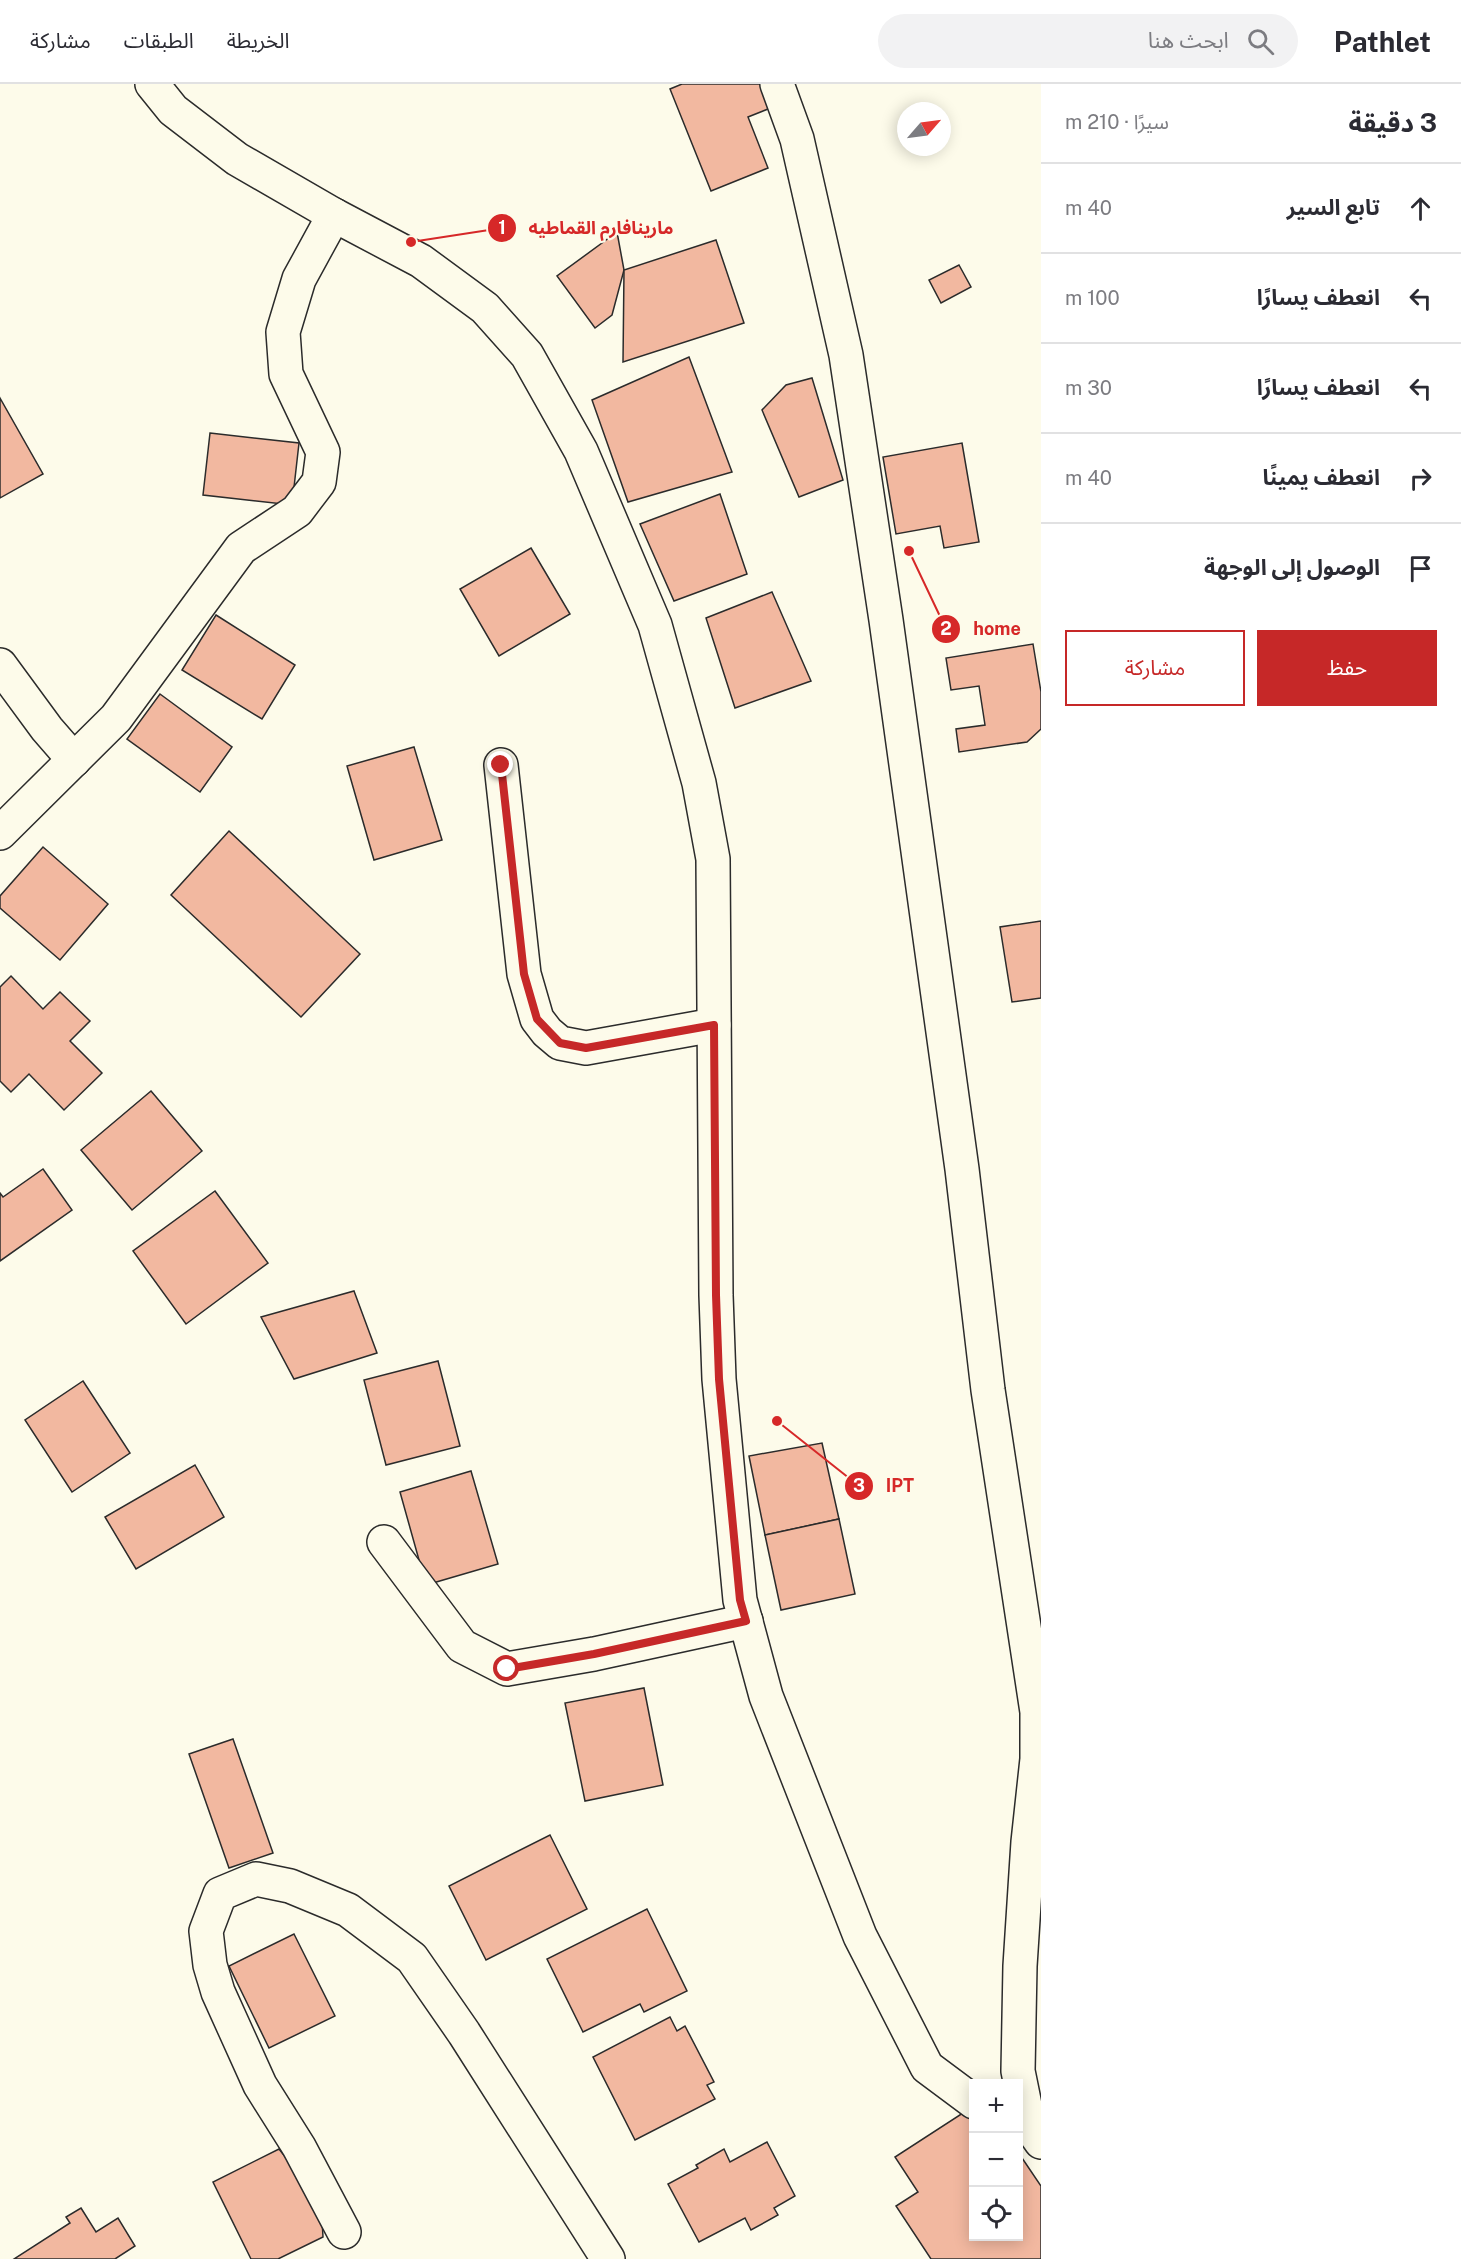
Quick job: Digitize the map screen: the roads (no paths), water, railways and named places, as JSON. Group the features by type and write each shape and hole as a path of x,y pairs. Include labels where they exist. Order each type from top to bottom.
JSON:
{"main road":[{"path":"152,84 173,110 237,159 334,215 421,261 485,308 527,355 580,451 655,624 699,783 713,859 716,1295 719,1379 740,1600 766,1696 860,1936 927,2067 969,2098"},
{"path":"777,84 797,139 846,355 885,609 962,1169 988,1390 1037,1712 1036,1759 1028,1842 1018,2011 1018,2071 1029,2129"},
{"path":"0,833 116,718 241,548 297,511 319,482 323,452 286,374 283,333 299,279 334,215"},
{"path":"0,665 47,729 74,760"},
{"path":"501,765 524,974 537,1019 560,1043 586,1048 714,1025"},
{"path":"384,1542 462,1646 507,1669 594,1654 746,1621"},
{"path":"344,2232 299,2147 260,2085 218,1992 210,1965 206,1931 220,1894 256,1879 290,1886 348,1910 412,1958 464,2033 608,2259"}],"place":[{"name":"مارينافارم القماطيه","path":"411,242"},
{"name":"home","path":"909,551"},
{"name":"IPT","path":"777,1421"}]}
